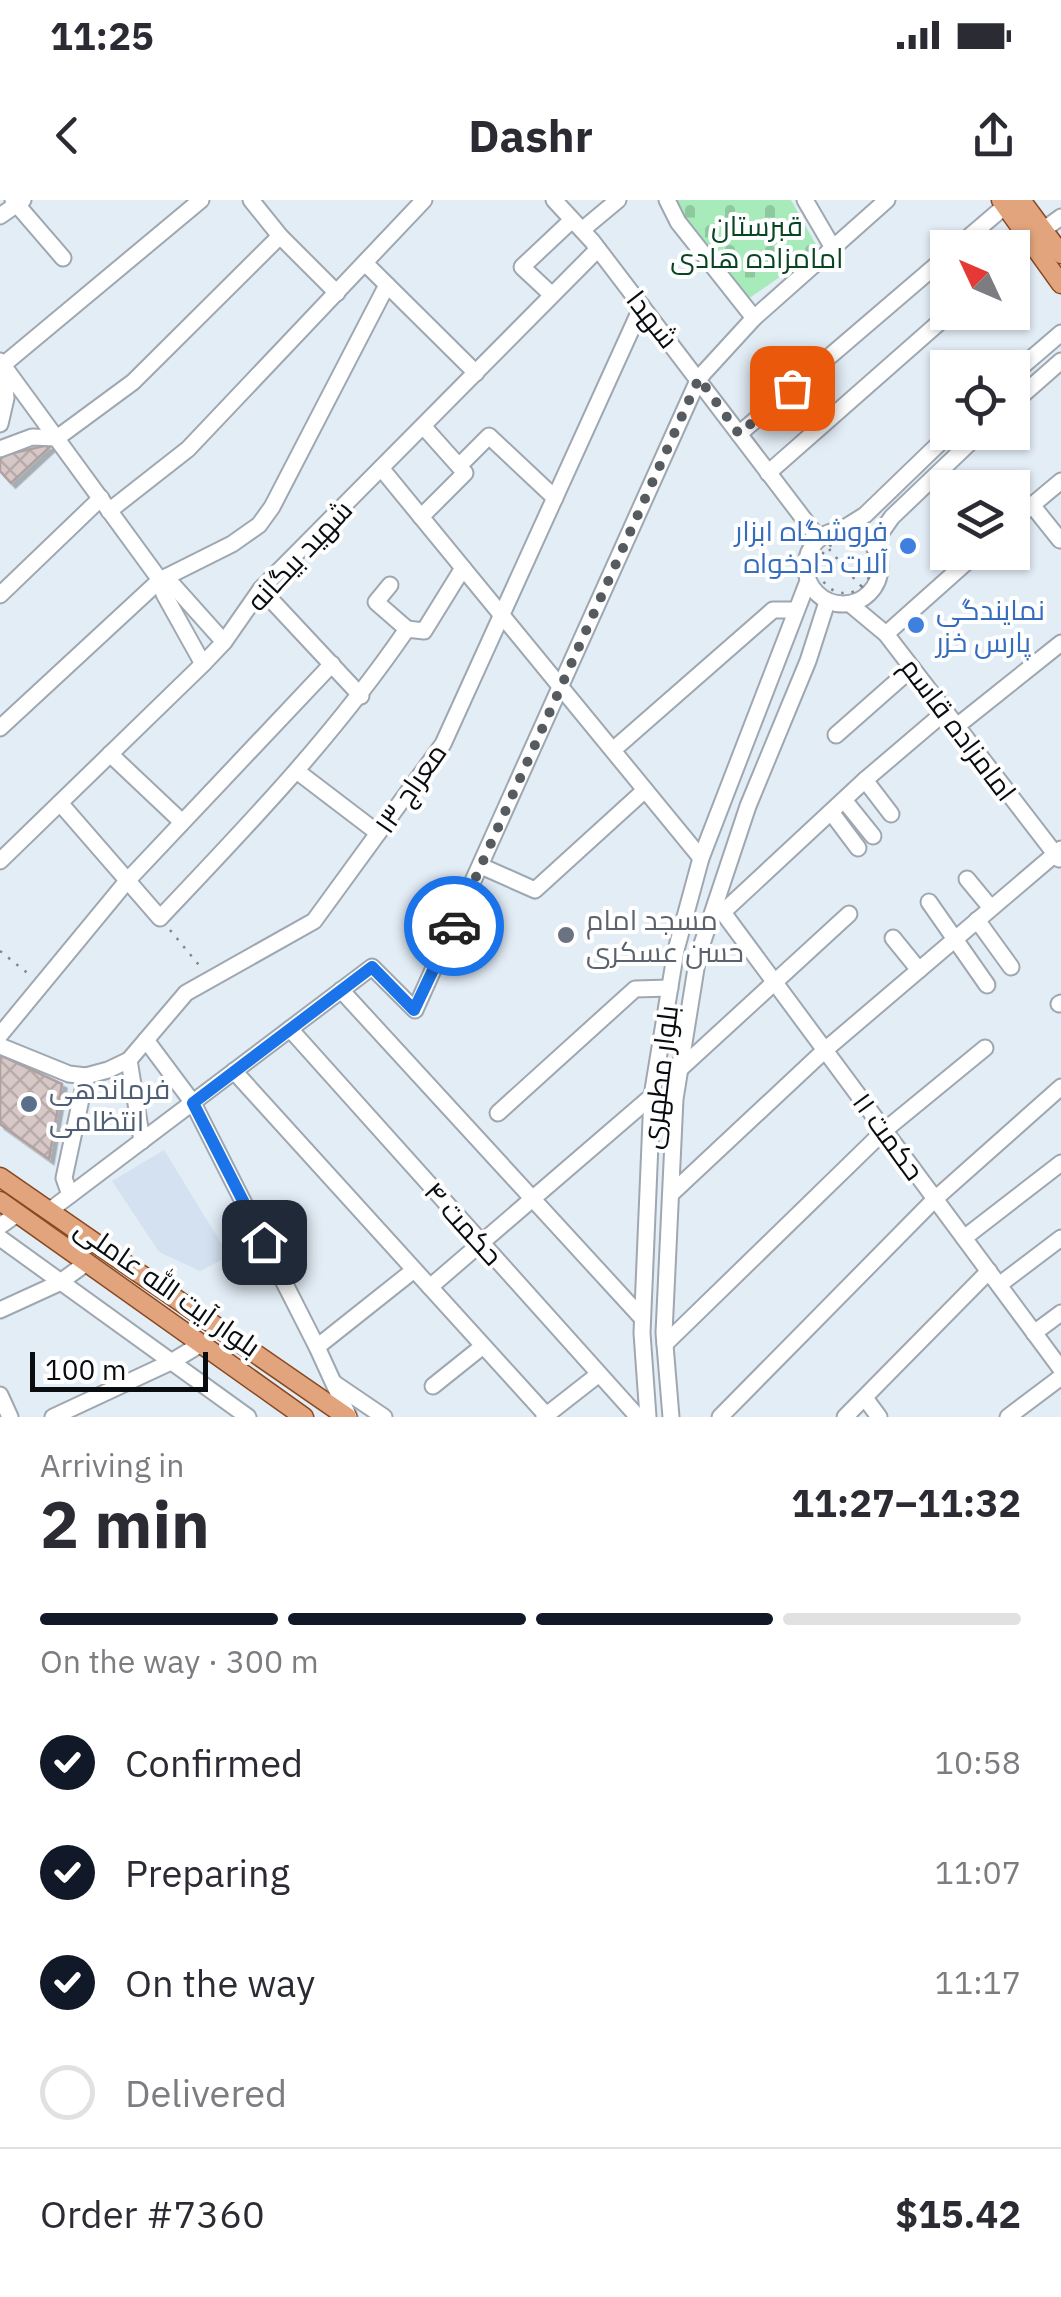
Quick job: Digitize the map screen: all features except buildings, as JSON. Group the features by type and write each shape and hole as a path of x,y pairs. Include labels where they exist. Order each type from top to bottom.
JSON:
{"main road":[{"path":"1009,202 1038,237 1061,284"},
{"path":"1038,237 1061,254"},
{"name":"بلوار آیت‌ الله عاملی","path":"0,1176 348,1417"},
{"name":"بلوار آیت‌ الله عاملی","path":"0,1201 301,1416"}],"street":[{"path":"2,363 201,200"},
{"path":"251,200 280,236 337,293"},
{"name":"شهدا","path":"554,200 598,249 824,543"},
{"path":"552,295 522,268 577,225 618,200"},
{"path":"667,200 678,222 754,318"},
{"path":"805,200 833,248"},
{"path":"49,1211 372,967 414,1010 699,378 754,318 887,200"},
{"path":"0,216 17,202 63,258"},
{"path":"0,594 105,504 188,448 337,293 416,202"},
{"path":"977,230 1009,202"},
{"path":"1030,244 1061,217"},
{"path":"0,449 32,437 56,438 134,382 280,236"},
{"name":"شهید بیگانه","path":"0,861 204,664 261,590 598,249"},
{"path":"365,262 476,372"},
{"path":"739,434 930,270"},
{"path":"0,728 160,580 232,544 258,525 272,506 388,285"},
{"name":"معراج ۱۳","path":"86,1076 129,1060 186,993 314,921 443,744 642,306"},
{"path":"768,472 930,330"},
{"path":"1030,360 1061,333"},
{"path":"1030,388 1061,360"},
{"path":"0,424 6,398 2,363"},
{"path":"2,363 160,580 204,664"},
{"path":"421,516 465,473 423,426"},
{"path":"459,466 488,436 555,498"},
{"path":"824,543 865,515 932,450"},
{"path":"873,544 892,517 962,450"},
{"path":"381,468 701,858"},
{"path":"1060,540 1032,505 1061,482"},
{"path":"808,580 827,602 850,604 867,590 881,568 873,544 853,531 841,530"},
{"name":"بلوار مطهری","path":"648,1417 642,1318 652,1096 686,904 808,580 808,555 824,543"},
{"path":"390,585 376,602 407,629 424,631 463,568"},
{"path":"886,634 958,570"},
{"path":"160,580 173,585 224,642"},
{"path":"261,590 361,696"},
{"path":"867,590 886,634"},
{"name":"بلوار مطهری","path":"670,1417 665,1344 674,1098 698,956 720,908 748,806 808,661 827,602"},
{"name":"امامزاده قاسم","path":"850,604 886,634 1059,855"},
{"path":"613,750 774,610 796,610"},
{"path":"60,803 160,918 298,772 361,696 407,629"},
{"path":"957,726 1061,643"},
{"path":"0,1035 127,881 332,664"},
{"path":"836,734 912,668"},
{"path":"720,908 946,711"},
{"path":"110,754 182,822"},
{"path":"298,772 378,834"},
{"path":"865,780 892,814"},
{"path":"481,866 535,890 645,790"},
{"path":"844,800 873,836"},
{"path":"831,812 858,848"},
{"path":"671,1194 825,1050 1059,855"},
{"path":"967,879 992,908"},
{"path":"928,902 988,986"},
{"name":"حکمت ۱۱","path":"720,908 1061,1369"},
{"path":"680,1068 849,914"},
{"path":"977,920 1011,967"},
{"path":"893,938 919,970"},
{"path":"498,1112 634,989 670,988"},
{"path":"342,990 642,1318"},
{"name":"حکمت ۴","path":"290,1029 638,1417"},
{"path":"146,1040 193,1103 317,1346 348,1417"},
{"path":"661,1041 684,1045"},
{"path":"0,1046 69,1074 86,1076 64,1178 70,1195"},
{"path":"665,1344 885,1130 985,1048"},
{"path":"129,1060 142,1141"},
{"path":"234,1072 546,1416 599,1374"},
{"path":"720,1417 936,1199 1061,1088"},
{"path":"430,1287 652,1096"},
{"path":"964,1238 1061,1163"},
{"path":"0,1226 17,1214"},
{"path":"0,1238 248,1417"},
{"path":"845,1417 994,1278 1061,1238"},
{"path":"0,1310 59,1283 85,1264"},
{"path":"317,1346 414,1270"},
{"path":"1034,1333 1061,1313"},
{"path":"52,1417 201,1344"},
{"path":"434,1386 483,1346"},
{"path":"1008,1417 1061,1378"},
{"path":"334,1384 384,1417"},
{"path":"0,1397 10,1417"},
{"path":"865,1398 879,1417"}],"path":[{"path":"824,543 844,542 865,550 871,566 867,590"},
{"path":"824,543 840,562 849,563 848,572"},
{"path":"824,543 820,572 828,587 845,593 867,590"},
{"path":"840,562 838,572 848,572 867,590"},
{"path":"160,918 210,979"},
{"path":"0,951 40,984"}],"shaded area":[{"path":"164,1150 229,1256 200,1271 159,1252 112,1181"}],"green space":[{"name":"قبرستان امامزاده هادی","path":"675,200 791,200 819,250 748,299"}],"way so far":[{"path":"454,926 699,378 739,434 792,388"}],"place":[{"name":"فروشگاه ابزار آلات دادخواه","path":"908,546"},
{"name":"نمایندگی پارس خزر","path":"916,625"},
{"name":"مسجد امام حسن عسکری","path":"566,935"},
{"name":"فرماندهی انتظامی","path":"29,1104"}],"route":[{"path":"264,1242 193,1103 372,967 414,1010 454,926"}]}
